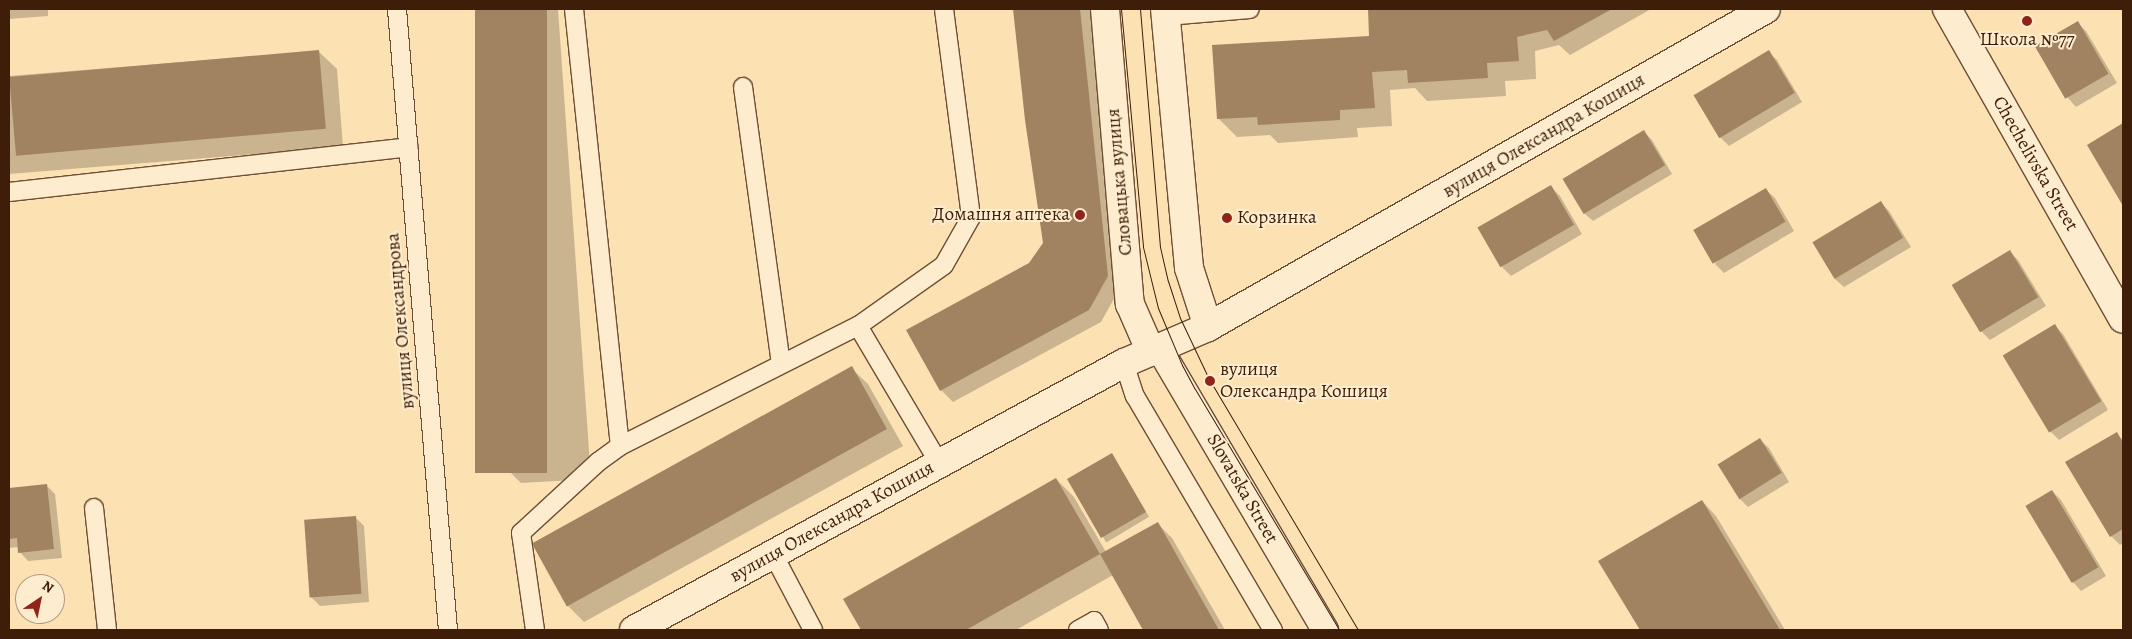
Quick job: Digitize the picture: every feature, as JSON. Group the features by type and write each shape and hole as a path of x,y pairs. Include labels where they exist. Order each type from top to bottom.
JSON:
{"street":[{"name":"Словацька вулиця","path":"1105,9 1130,304 1155,350"},
{"name":"вулиця Олександра Кошиця","path":"634,630 1124,363 1208,327 1766,9"},
{"name":"Chechelivska Street","path":"1947,9 2123,319"},
{"path":"1166,12 1188,268 1208,327"},
{"name":"Slovatska Street","path":"1155,350 1325,630"}],"lane":[{"name":"вулиця Олександрова","path":"397,9 448,630"},
{"path":"574,9 620,446"},
{"path":"535,630 521,533 598,462 620,446 781,363 858,326 944,265 971,217 944,9"},
{"path":"1166,12 1250,9"},
{"path":"743,87 781,363"},
{"path":"9,192 408,147"},
{"path":"858,326 939,463"},
{"path":"1124,363 1136,396 1273,630"},
{"path":"94,508 107,630"},
{"path":"774,554 813,630"},
{"path":"1078,630 1094,621 1099,630"}],"building":[{"path":"475,9 547,9 547,473 475,473"},
{"path":"1013,9 1080,9 1108,276 1089,310 940,391 906,330 1029,263 1043,243 1025,120"},
{"path":"1368,9 1612,9 1554,41 1547,30 1517,37 1519,61 1487,63 1488,78 1408,83 1407,70 1372,72 1375,108 1340,110 1340,120 1258,125 1257,117 1217,119 1212,45 1369,36"},
{"path":"2078,21 2108,74 2065,99 2035,46"},
{"path":"319,50 326,129 16,156 9,77"},
{"path":"1769,50 1795,93 1719,138 1694,95"},
{"path":"2123,123 2123,206 2087,145"},
{"path":"1644,130 1665,165 1584,214 1563,179"},
{"path":"1551,185 1574,225 1500,267 1477,228"},
{"path":"1766,188 1786,222 1713,264 1693,230"},
{"path":"1881,201 1903,238 1835,279 1812,242"},
{"path":"2010,250 2038,297 1980,332 1952,285"},
{"path":"2055,324 2101,401 2049,433 2003,355"},
{"path":"852,366 887,429 567,606 532,543"},
{"path":"2117,432 2123,443 2123,529 2110,537 2065,462"},
{"path":"1760,438 1782,473 1739,499 1718,464"},
{"path":"1112,453 1146,512 1101,538 1067,479"},
{"path":"1056,478 1100,554 966,630 861,630 843,599"},
{"path":"47,484 54,549 18,553 17,538 9,539 9,488"},
{"path":"2052,490 2098,567 2072,583 2025,506"},
{"path":"1702,500 1780,630 1640,630 1598,561"},
{"path":"356,516 361,594 310,597 304,520"},
{"path":"1158,522 1219,630 1143,630 1100,554"}],"tram line":[{"path":"1121,9 1143,247 1158,308 1182,365 1195,389 1339,630"},
{"path":"1140,9 1160,247 1168,281 1180,318 1209,379 1358,630"}],"place":[{"name":"Школа №77","path":"2027,21"},
{"name":"Домашня аптека","path":"1080,215"},
{"name":"Корзинка","path":"1227,218"},
{"name":"вулиця Олександра Кошиця","path":"1210,381"}]}
